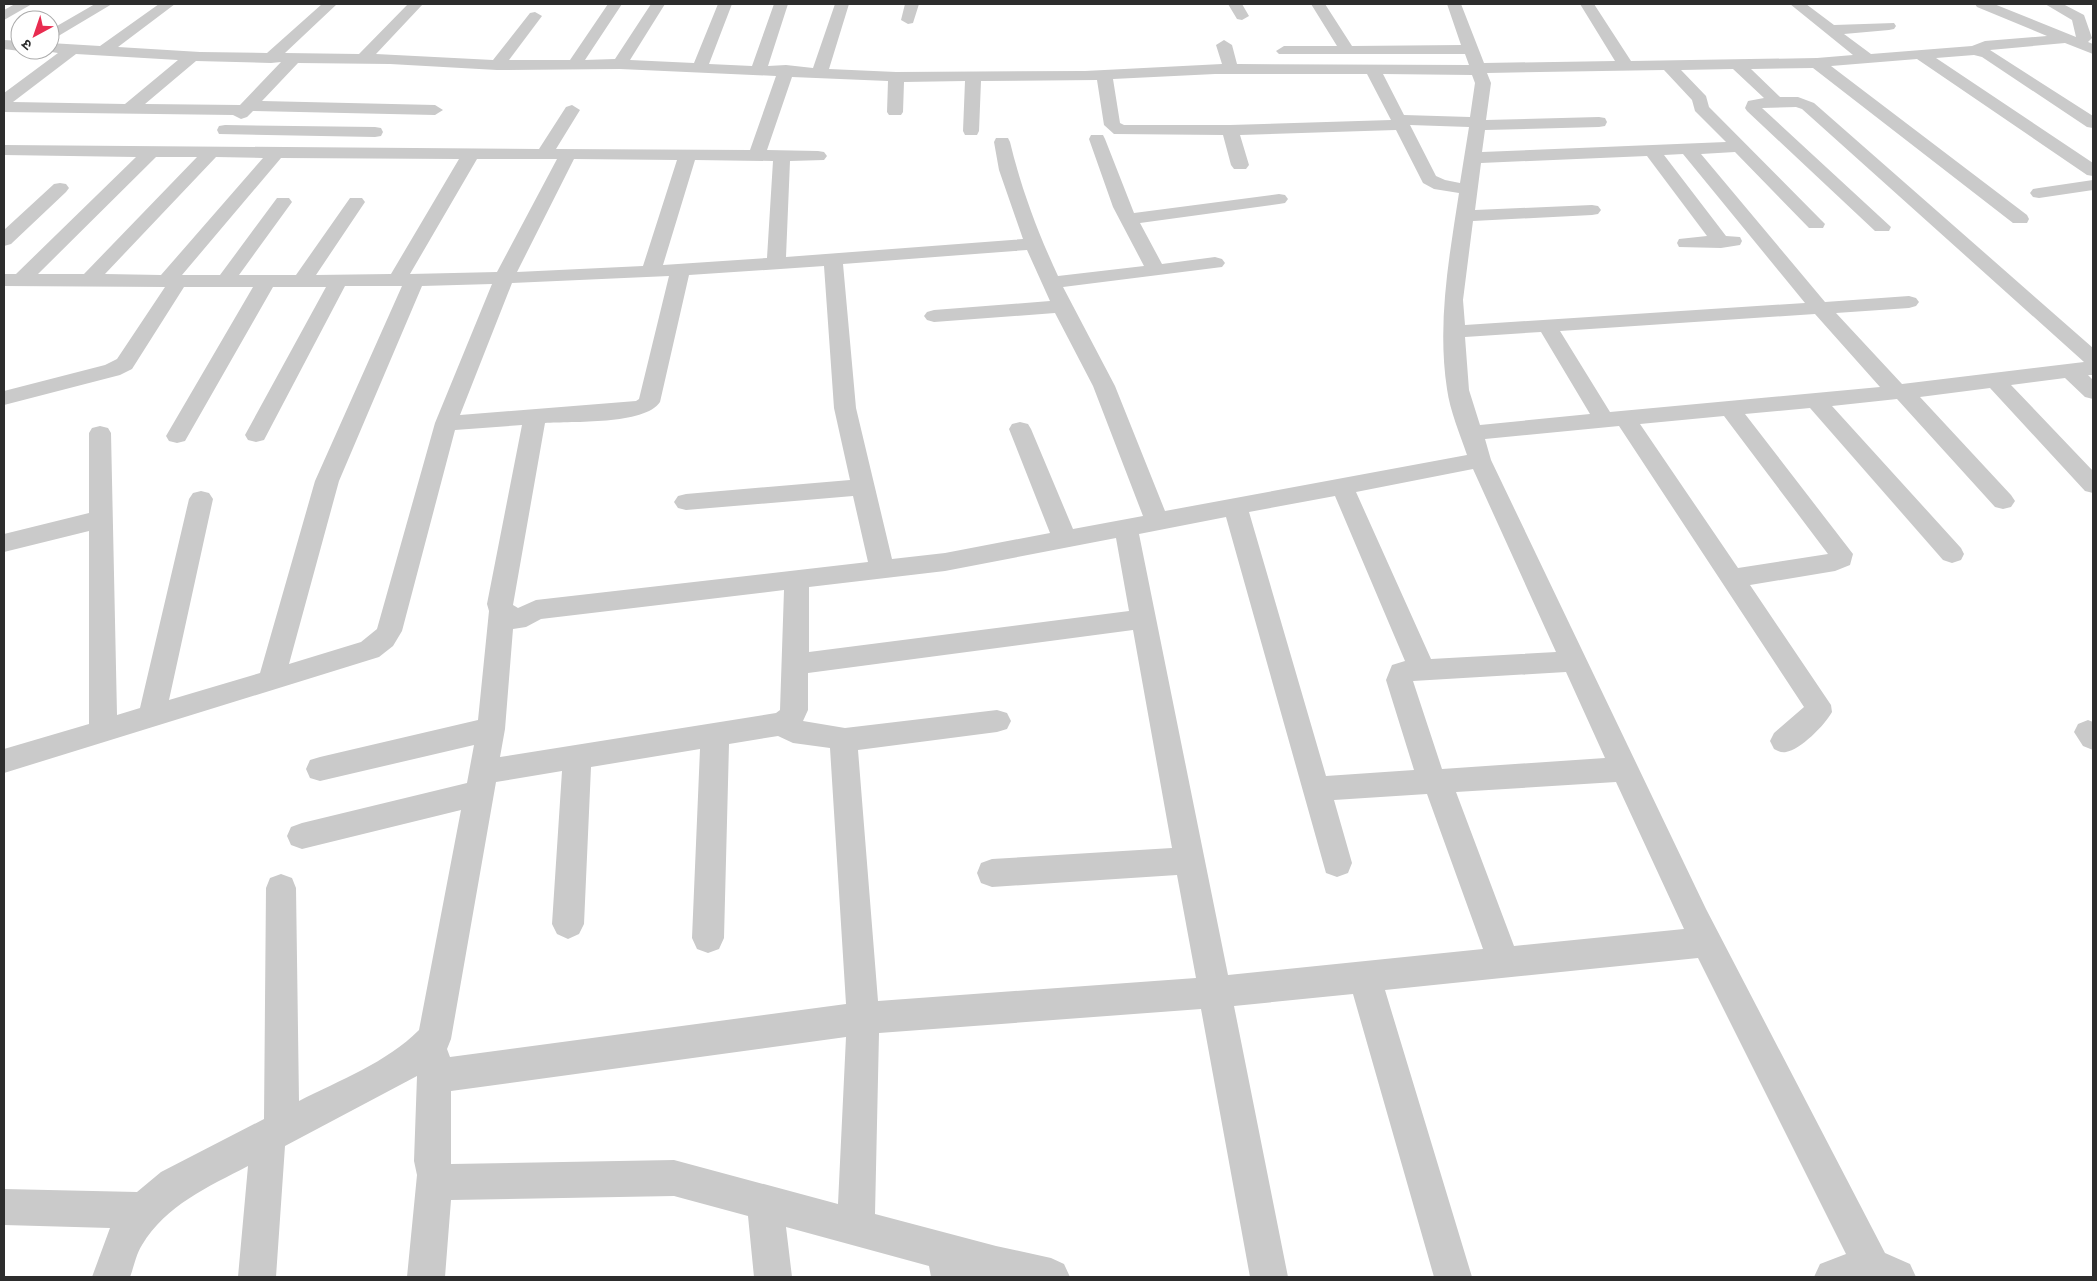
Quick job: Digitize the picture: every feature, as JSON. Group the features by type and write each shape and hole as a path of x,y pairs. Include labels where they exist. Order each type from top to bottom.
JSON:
{"street":[{"path":"4,16 25,4"},
{"path":"60,30 105,4"},
{"path":"102,52 168,4"},
{"path":"272,58 330,4"},
{"path":"363,59 416,4"},
{"path":"574,65 615,4"},
{"path":"620,64 658,4"},
{"path":"700,67 725,4"},
{"path":"759,69 781,4"},
{"path":"820,72 842,4"},
{"path":"908,20 912,4"},
{"path":"1318,4 1347,50"},
{"path":"1454,4 1483,83 1453,300 1458,390 1476,447 1706,942 1884,1272 1833,1277"},
{"path":"1586,4 1626,66"},
{"path":"1798,4 1869,60"},
{"path":"1982,4 2068,39"},
{"path":"2052,4 2079,18 2090,41"},
{"path":"497,65 535,16"},
{"path":"1831,30 1890,26"},
{"path":"60,49 192,57 363,59 497,65 620,64 786,70 896,77 1104,75 1231,69 1479,69 1817,63 1975,50 1985,46 2068,39 2090,41"},
{"path":"1224,45 1231,69"},
{"path":"1284,51 1472,49"},
{"path":"4,102 72,50"},
{"path":"1975,50 1987,54 2093,122"},
{"path":"1921,55 2093,171"},
{"path":"130,108 192,57"},
{"path":"89,280 208,153 225,130 294,58"},
{"path":"1817,63 2020,220"},
{"path":"1737,64 1773,98 1772,102"},
{"path":"1668,65 1700,99 1701,108 1816,224"},
{"path":"757,155 786,70"},
{"path":"1373,70 1429,179 1440,185 1468,189"},
{"path":"1104,75 1112,125 1115,128 1127,131 1230,130 1400,122 1599,122"},
{"path":"971,131 973,76"},
{"path":"895,112 896,77"},
{"path":"1978,93 2036,86"},
{"path":"1882,227 1752,106 1772,102 1798,102 1808,106 2093,359"},
{"path":"4,107 435,110"},
{"path":"544,153 572,110"},
{"path":"225,130 375,132"},
{"path":"1230,130 1240,165"},
{"path":"1097,139 1128,219 1156,270"},
{"path":"1002,142 1006,163 1034,244 1062,306 1104,386 1157,522"},
{"path":"1473,158 1740,147"},
{"path":"1688,149 1819,307 2003,501"},
{"path":"4,150 275,154 472,152 818,156"},
{"path":"1651,150 1721,242"},
{"path":"12,280 151,152"},
{"path":"271,680 327,481 406,280 472,152"},
{"path":"4,761 370,650 384,639 389,631 446,423 504,278 569,153"},
{"path":"4,398 112,370 125,364 172,281 275,154"},
{"path":"651,271 688,154"},
{"path":"776,264 782,155"},
{"path":"2039,194 2093,185"},
{"path":"4,240 60,188"},
{"path":"1128,219 1279,199"},
{"path":"225,280 283,202"},
{"path":"302,281 356,202"},
{"path":"1464,216 1592,210"},
{"path":"1686,243 1762,240"},
{"path":"12,280 302,281 504,278 776,264 1034,244"},
{"path":"833,259 842,393 882,571"},
{"path":"1052,283 1215,263"},
{"path":"446,423 633,410 644,406 649,402 680,270"},
{"path":"256,435 339,280"},
{"path":"177,436 266,281"},
{"path":"1454,332 1909,302"},
{"path":"934,316 1062,306"},
{"path":"1547,326 1732,578 1817,705 1818,712 1814,717 1784,741"},
{"path":"502,611 517,620 536,610 882,571 945,562 1342,486 1476,447 1615,419 1900,392 2093,368"},
{"path":"2070,371 2093,392"},
{"path":"1994,380 2093,485"},
{"path":"1815,400 1952,554"},
{"path":"1729,408 1841,554 1841,559 1835,562 1732,578"},
{"path":"426,1277 435,1175 432,1160 434,1039 491,729 502,611 500,604 535,417"},
{"path":"1020,429 1065,539"},
{"path":"100,434 103,731"},
{"path":"1342,486 1422,670"},
{"path":"686,502 863,487"},
{"path":"152,716 201,499"},
{"path":"1235,507 1338,863"},
{"path":"4,543 101,519"},
{"path":"1126,528 1269,1277"},
{"path":"302,836 481,782 577,757 782,724 790,719 794,710 797,580"},
{"path":"795,664 1144,618"},
{"path":"1504,962 1435,781 1399,680 1401,673 1422,670 1574,660"},
{"path":"840,740 997,721"},
{"path":"782,724 793,731 834,736 844,746 863,1018 856,1228"},
{"path":"320,769 491,729"},
{"path":"708,938 715,735"},
{"path":"568,924 577,757"},
{"path":"1316,789 1624,768"},
{"path":"992,873 1190,861"},
{"path":"258,1277 275,1132 281,888"},
{"path":"434,1076 863,1018 1215,992 1706,942"},
{"path":"1364,976 1453,1277"},
{"path":"111,1277 126,1236 143,1211 174,1184 394,1071 416,1057 434,1039"},
{"path":"435,1175 443,1182 674,1178 718,1192 856,1228 948,1264 1051,1277"},
{"path":"765,1204 773,1277"},
{"path":"4,1207 143,1211"}]}
